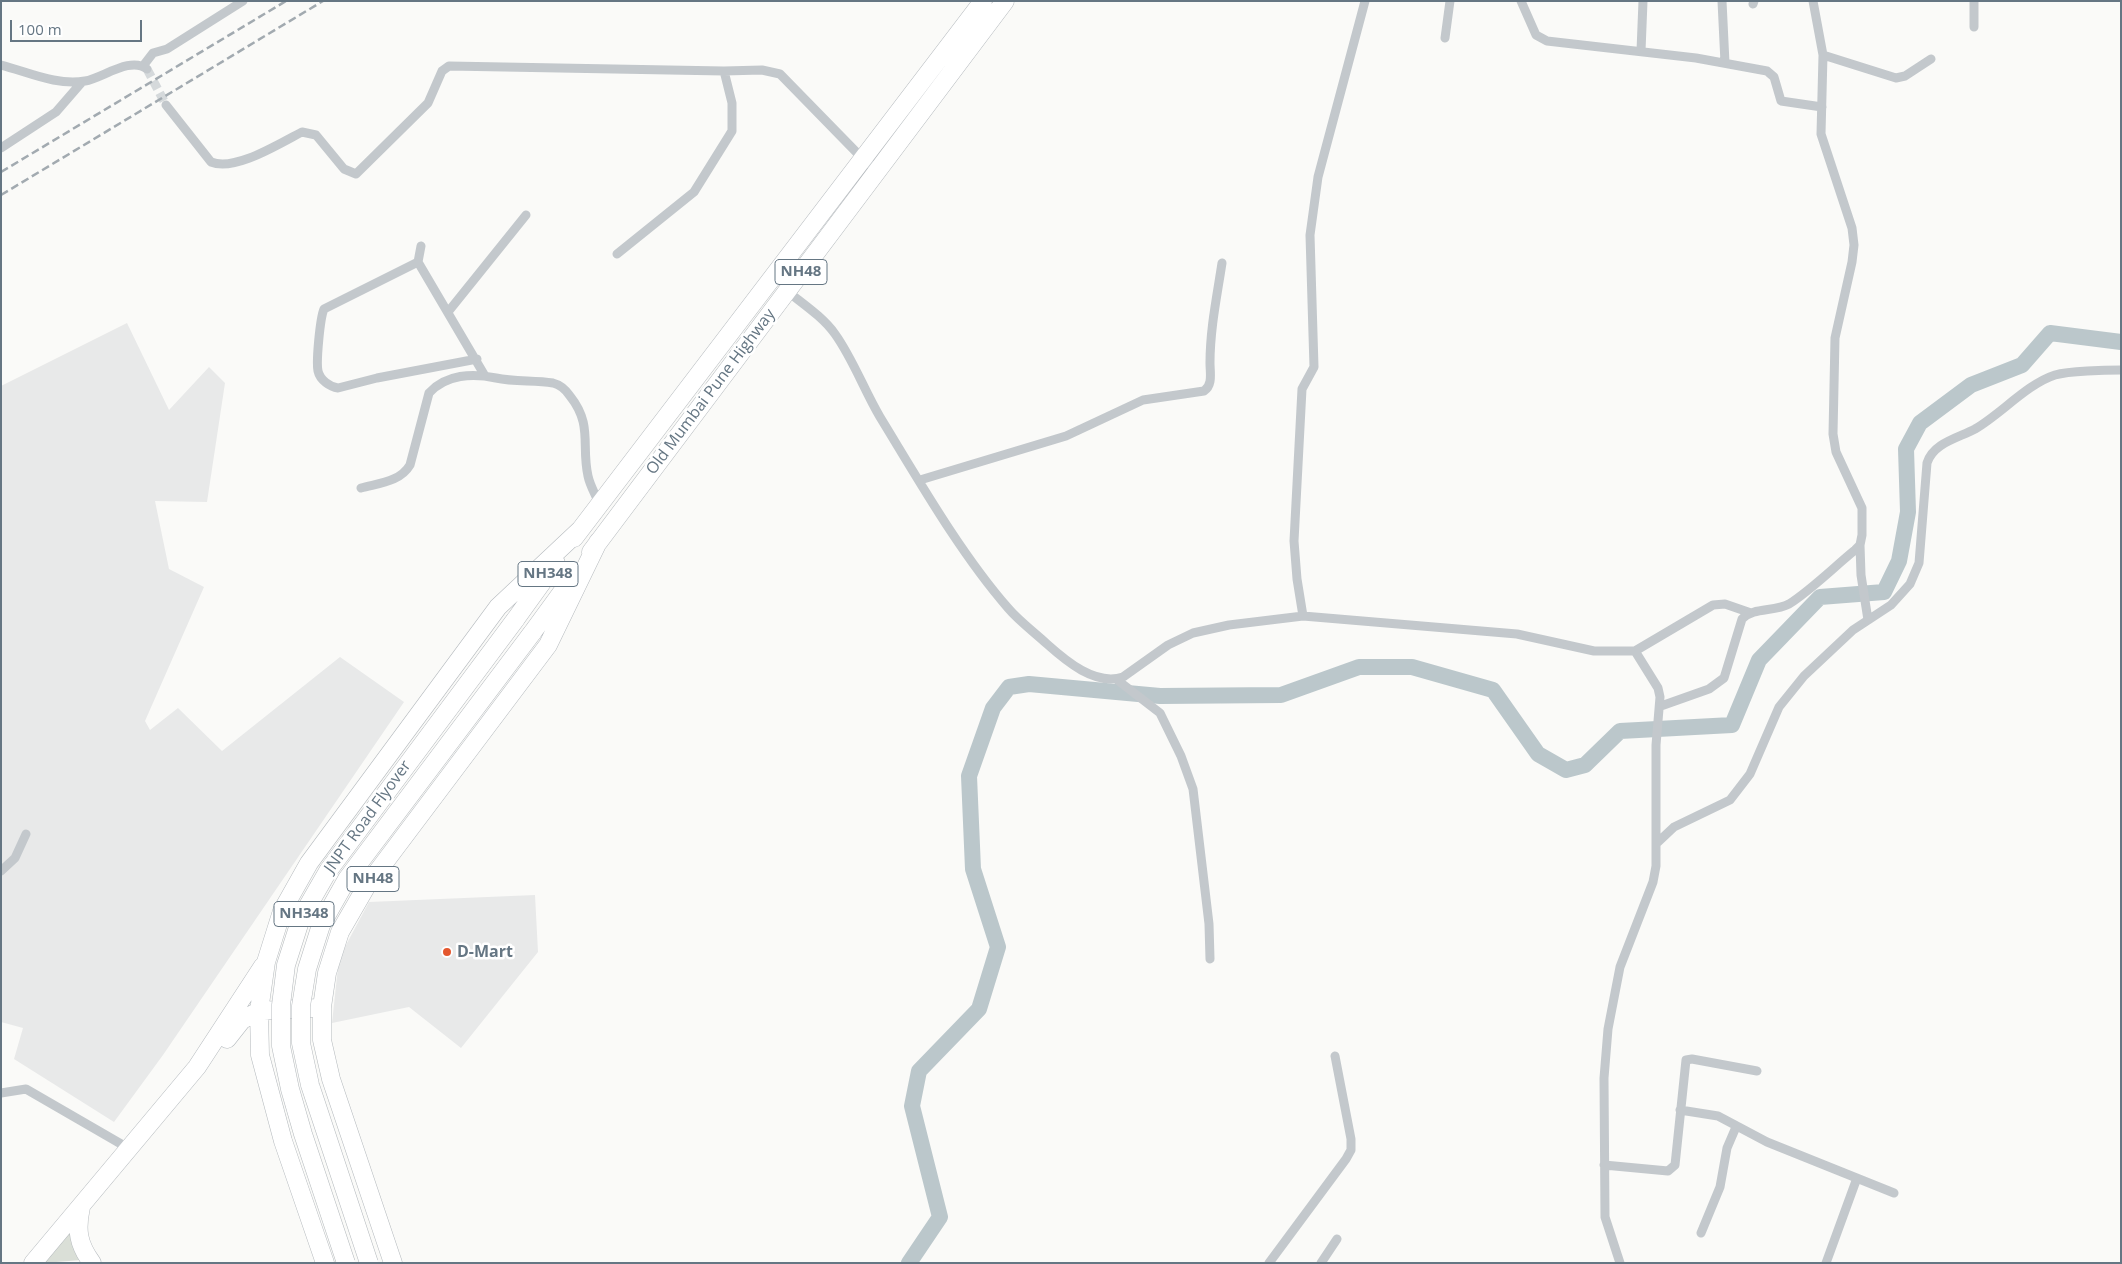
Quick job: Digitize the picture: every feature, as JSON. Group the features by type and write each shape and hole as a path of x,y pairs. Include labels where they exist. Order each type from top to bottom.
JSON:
{"highway":[{"name":"Old Mumbai Pune Highway","path":"581,529 983,1"},
{"name":"Old Mumbai Pune Highway","path":"598,542 1005,1"},
{"name":"JNPT Road Flyover","path":"346,1263 303,1134 283,1054 281,1005 286,965 301,918 328,871 581,529"},
{"name":"NH48","path":"33,1263 197,1067 266,962 282,910 309,863 498,607 581,529"},
{"name":"JNPT Road Flyover","path":"369,1263 323,1127 308,1076 302,1043 301,1006 307,969 321,925 347,879 598,542"},
{"name":"NH48","path":"393,1263 331,1079 322,1040 322,1008 327,973 340,932 366,887 548,645 598,542"},
{"path":"266,962 260,1011 260,1054 269,1095 283,1141 325,1263"},
{"path":"197,1067 213,1060 242,1020 260,1011 322,1008"},
{"path":"81,1207 78,1234 81,1247 92,1263"}],"street":[{"path":"1,65 64,82 82,82 126,66 145,68 152,53 167,49 244,1"},
{"path":"1303,616 1294,541 1302,389 1314,367 1310,235 1318,177 1365,1"},
{"path":"1445,38 1450,1"},
{"path":"1521,1 1536,35 1547,41 1641,51 1725,63 1770,73 1780,98 1785,103 1822,106"},
{"path":"1641,51 1643,1"},
{"path":"1722,1 1725,63"},
{"path":"1813,1 1823,55 1823,143 1839,183 1852,228 1854,245 1835,338 1833,434 1836,452 1862,508 1864,525 1860,544 1862,582 1867,603 1868,620"},
{"path":"1974,1 1974,27"},
{"path":"1823,55 1896,78 1905,76 1931,59"},
{"path":"166,105 211,162 216,164 238,163 302,132 309,132 316,135 344,169 356,174 428,103 442,71 449,66 762,70 780,74 863,159 878,170"},
{"path":"617,254 694,192 732,132 732,103 724,71"},
{"path":"1,148 56,112 82,82"},
{"path":"448,312 526,215"},
{"path":"421,246 418,262 477,359 485,376"},
{"path":"418,262 324,309 320,320 318,371 325,382 338,388 377,378 477,359"},
{"path":"920,480 1066,436 1143,400 1204,392 1208,388 1210,381 1210,345 1222,263"},
{"path":"787,291 821,319 835,334 880,416 964,550 1008,609 1068,663 1087,673 1120,681 1160,713 1181,756 1193,789 1210,959"},
{"path":"1657,843 1674,827 1724,805 1735,795 1750,774 1779,707 1804,676 1831,649 1868,620 1891,605 1910,584 1919,563 1927,463 1930,454 1935,448 1976,428 2032,388 2055,375 2121,370"},
{"path":"361,488 397,479 404,474 410,465 429,393 436,385 456,376 485,376 509,381 554,384 564,388 576,403 585,425 588,476 599,504"},
{"path":"1661,709 1709,689 1724,678 1740,623 1744,616 1751,613 1773,610 1788,604 1860,544"},
{"path":"1120,681 1168,645 1193,633 1229,625 1303,616 1517,634 1594,651 1635,651 1713,605 1725,604 1751,613"},
{"path":"1620,1263 1605,1217 1604,1078 1608,1028 1620,966 1652,882 1656,866 1656,745 1661,709 1658,688 1635,651"},
{"path":"1,872 15,858 26,834"},
{"path":"1269,1263 1351,1150 1351,1139 1335,1056"},
{"path":"1604,1165 1668,1172 1672,1170 1675,1165 1686,1060 1757,1071"},
{"path":"1,1092 26,1088 128,1148"},
{"path":"1680,1110 1718,1116 1736,1127 1894,1194"},
{"path":"1701,1232 1720,1187 1728,1148 1736,1127"},
{"path":"1826,1263 1857,1178"},
{"path":"1321,1263 1337,1239"}],"shaded area":[{"path":"127,323 169,410 209,367 225,383 207,502 155,501 169,569 204,587 145,721 150,730 178,708 222,751 340,657 404,702 163,1055 114,1122 14,1059 23,1028 1,1022 1,386"},
{"path":"535,895 538,952 461,1048 409,1007 332,1023 339,958 369,902"},
{"path":"71,1229 82,1260 43,1263"}],"waterway":[{"path":"909,1263 940,1217 912,1106 919,1071 979,1009 998,947 973,869 969,776 993,708 1009,687 1029,684 1160,696 1281,695 1359,667 1412,667 1493,690 1538,754 1566,770 1585,765 1620,731 1732,725 1759,660 1820,597 1884,592 1899,561 1908,512 1906,449 1920,423 1971,385 2022,365 2050,333 2121,342"}],"tunnel":[{"path":"147,69 166,105"}],"railway":[{"path":"1,172 286,1"},
{"path":"1,195 323,1"}],"place":[{"name":"D-Mart","path":"447,952"}]}
